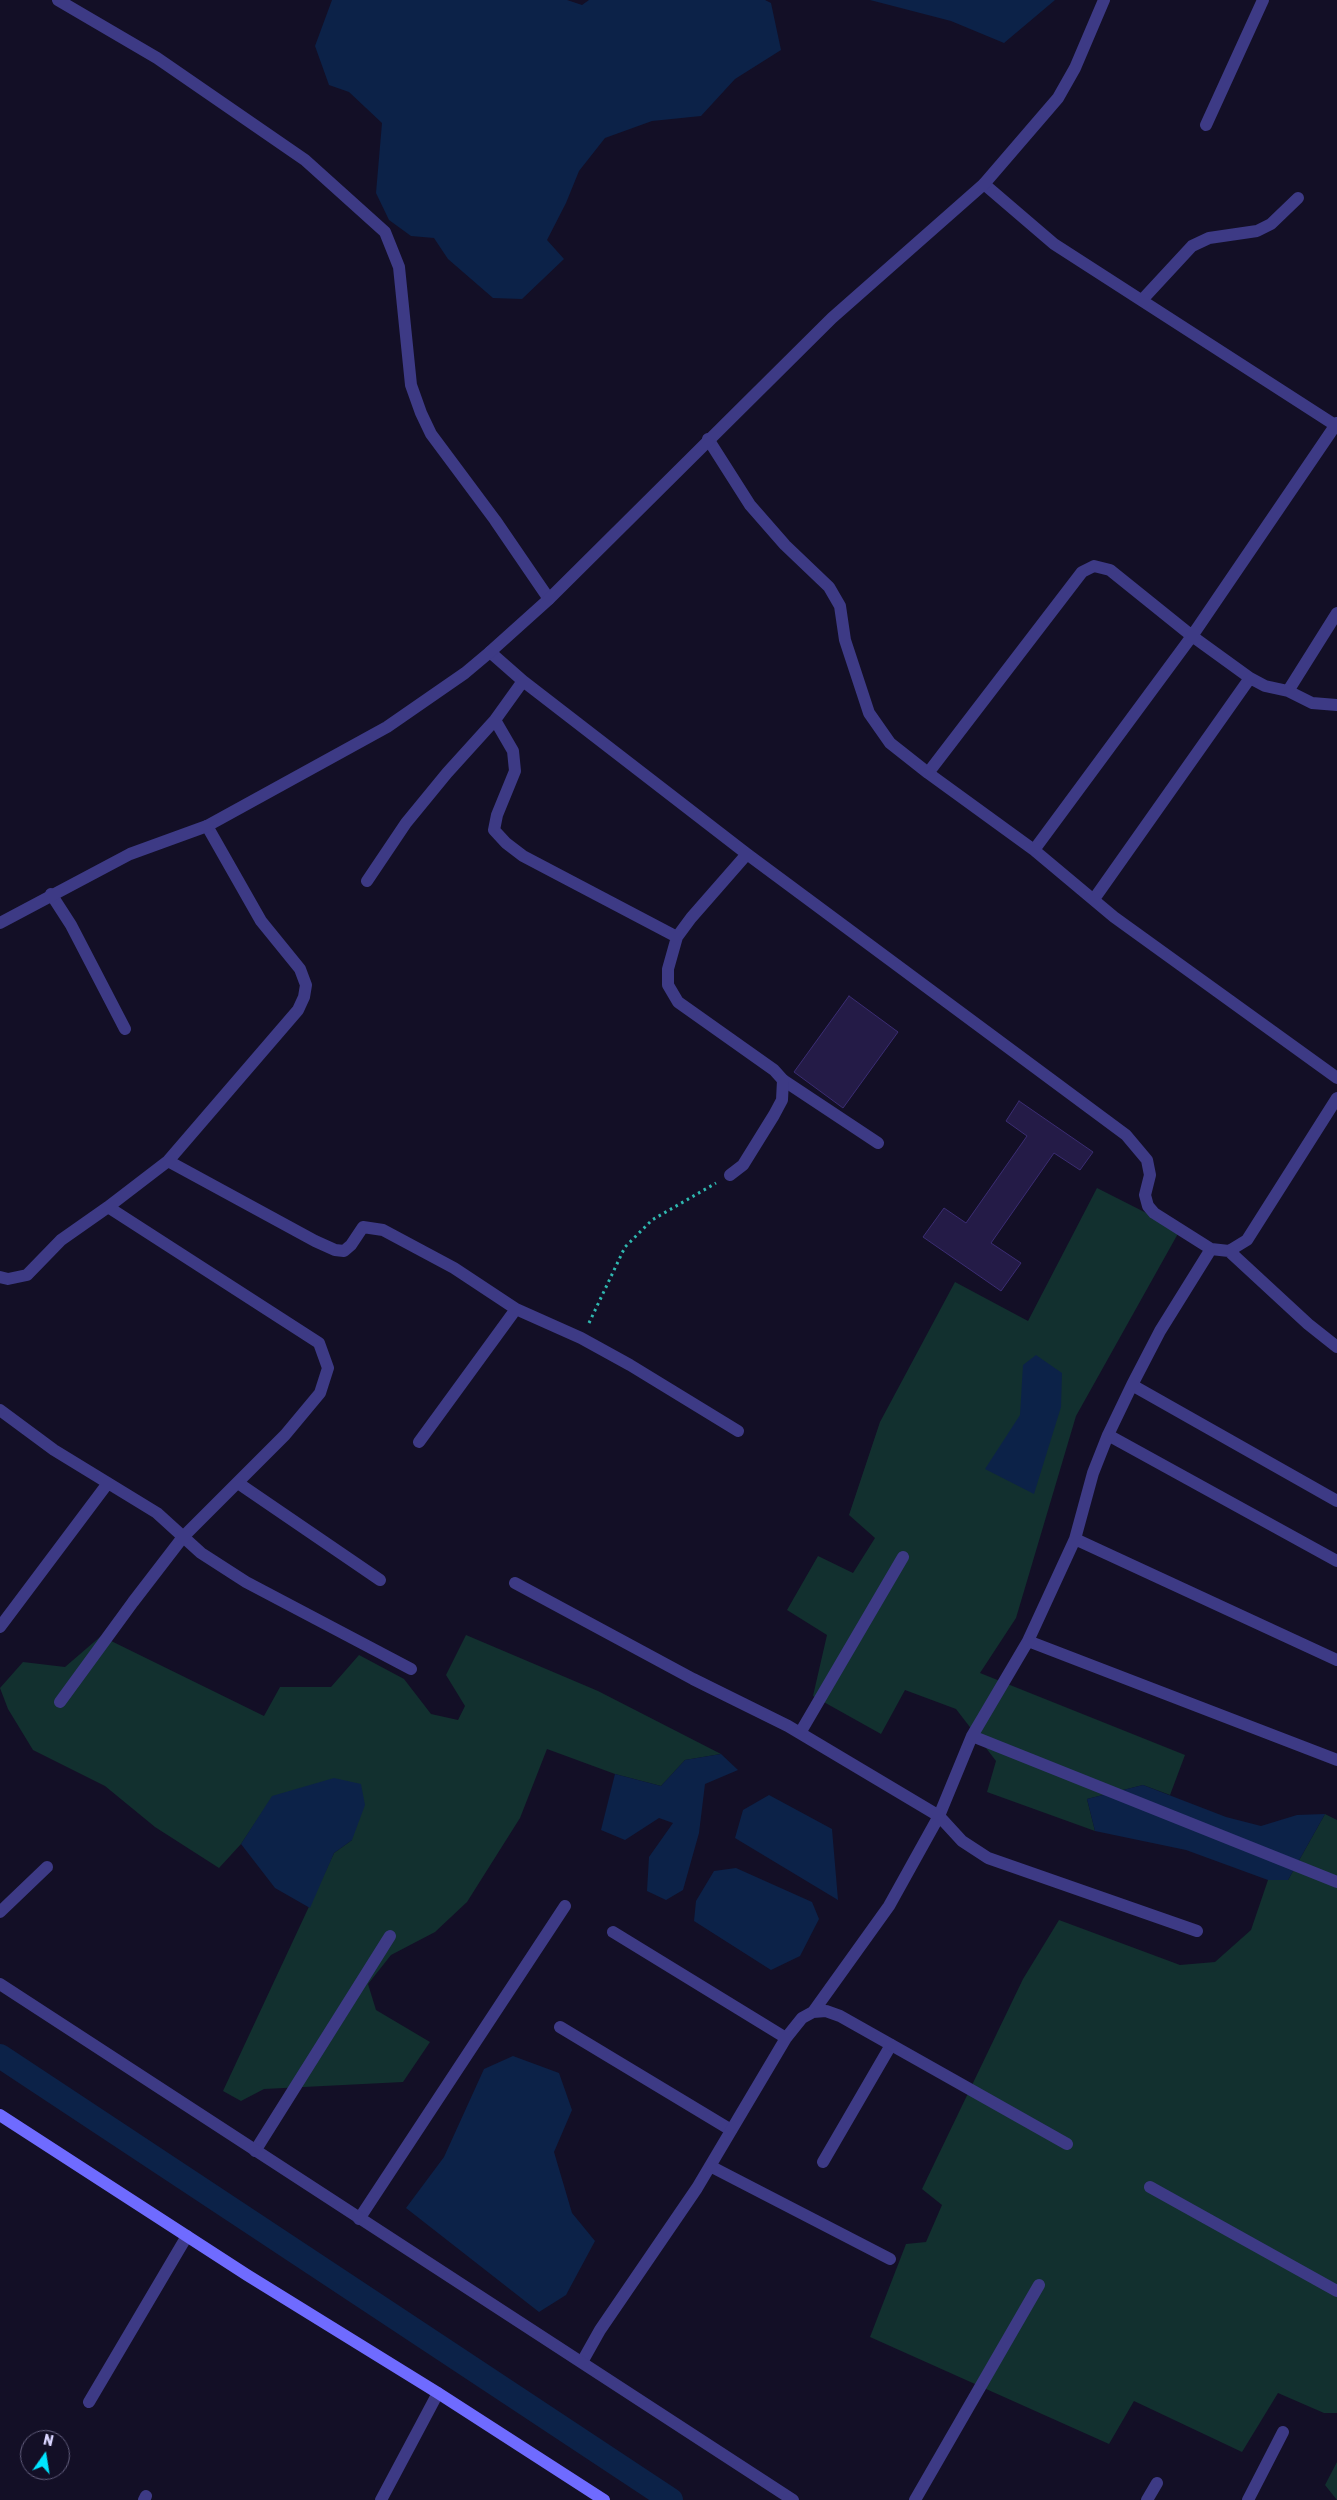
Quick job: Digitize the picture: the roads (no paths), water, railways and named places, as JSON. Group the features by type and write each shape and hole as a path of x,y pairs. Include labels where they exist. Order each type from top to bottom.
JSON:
{"main road":[{"path":"0,2115 187,2236 438,2393 604,2500"}],"street":[{"path":"58,0 157,58 304,160 385,232 399,267 411,385 421,412 431,434 495,520 548,599"},
{"path":"0,923 51,894 130,854 207,826 387,727 490,652 548,599 832,318 984,184 1058,98 1075,68 1104,0"},
{"path":"1206,125 1263,0"},
{"path":"984,184 1054,244 1336,424 1192,636 1034,850"},
{"path":"1142,300 1192,246 1209,238 1257,231 1271,224 1298,198"},
{"path":"708,439 750,505 786,545 829,587 840,606 844,640 869,713 890,742 928,774 1034,850 1114,917 1337,1078"},
{"path":"928,774 1082,572 1094,566 1110,570 1192,636 1250,678 1265,686 1288,691 1312,702 1337,706"},
{"path":"1288,691 1337,613"},
{"path":"490,652 523,681 747,854 1126,1134 1147,1160 1150,1175 1145,1195 1148,1206 1154,1214 1211,1249 1229,1251 1308,1324 1337,1347"},
{"path":"1094,899 1250,678"},
{"path":"367,881 412,816 447,773 496,720 523,681"},
{"path":"496,720 513,751 515,771 497,815 494,830 506,843 523,856 678,937"},
{"path":"0,1277 8,1279 27,1275 61,1240 168,1161 298,1010 306,985 300,969 261,920 207,826"},
{"path":"747,854 691,918 678,937 668,969 668,985 678,1002 774,1070 783,1080 878,1143"},
{"path":"51,894 71,925 125,1029"},
{"path":"730,1175 742,1165 774,1115 782,1100 783,1080"},
{"path":"1229,1251 1247,1240 1337,1098"},
{"path":"168,1161 315,1242 336,1250 344,1251 363,1227 384,1230 454,1268 516,1309 581,1338 630,1365 738,1431"},
{"path":"60,1702 183,1537 285,1435 320,1393 328,1368 319,1343 108,1207"},
{"path":"814,2012 889,1906 939,1816 972,1736 1028,1641 1076,1539 1093,1473 1132,1385 1160,1331 1211,1249"},
{"path":"419,1442 516,1309"},
{"path":"1132,1385 1337,1501"},
{"path":"0,1410 54,1450 156,1513 201,1553 246,1582 411,1669"},
{"path":"1108,1436 1337,1561"},
{"path":"0,1627 108,1483"},
{"path":"238,1483 380,1580"},
{"path":"1076,1539 1337,1660"},
{"path":"800,1733 903,1557"},
{"path":"515,1583 800,1733 939,1816 962,1841 988,1858 1197,1931"},
{"path":"1028,1641 1337,1760"},
{"path":"972,1736 1337,1882"},
{"path":"0,1912 47,1867"},
{"path":"359,2219 565,1906"},
{"path":"613,1932 786,2038"},
{"path":"255,2150 390,1936"},
{"path":"0,1984 793,2500"},
{"path":"582,2362 600,2330 710,2166 786,2038 802,2018 814,2012 826,2011 840,2016 1067,2144"},
{"path":"560,2027 731,2130"},
{"path":"823,2162 891,2045"},
{"path":"710,2166 890,2259"},
{"path":"1150,2188 1337,2290"},
{"path":"89,2402 187,2236"},
{"path":"915,2500 1039,2285"},
{"path":"381,2500 438,2393"},
{"path":"1248,2500 1283,2432"},
{"path":"1148,2500 1157,2483"}],"water":[{"path":"332,0 567,0 582,5 589,0 765,0 771,3 781,50 735,79 701,116 652,121 605,138 579,171 566,203 547,240 564,259 522,299 493,298 448,259 434,238 411,236 389,220 376,193 382,123 349,92 329,85 315,46"},
{"path":"870,0 1055,0 1004,43 951,21"},
{"path":"1036,1355 1062,1373 1061,1407 1034,1494 985,1469 1020,1415 1023,1365"},
{"path":"721,1754 738,1770 705,1784 699,1833 683,1890 666,1900 647,1891 649,1857 673,1823 659,1818 625,1840 601,1830 615,1774 661,1786 685,1760"},
{"path":"334,1778 361,1784 365,1805 352,1840 334,1853 310,1908 275,1888 241,1844 272,1796"},
{"path":"1143,1785 1226,1817 1261,1826 1297,1815 1325,1814 1288,1880 1268,1880 1186,1850 1095,1831 1087,1799"},
{"path":"769,1795 832,1829 838,1900 735,1838 743,1810"},
{"path":"736,1868 812,1902 819,1919 800,1956 771,1970 694,1921 696,1901 714,1871"},
{"path":"513,2056 559,2073 572,2110 554,2152 572,2213 595,2241 566,2295 539,2312 406,2208 444,2157 484,2069"}],"waterway":[{"path":"0,2056 671,2500"}]}
